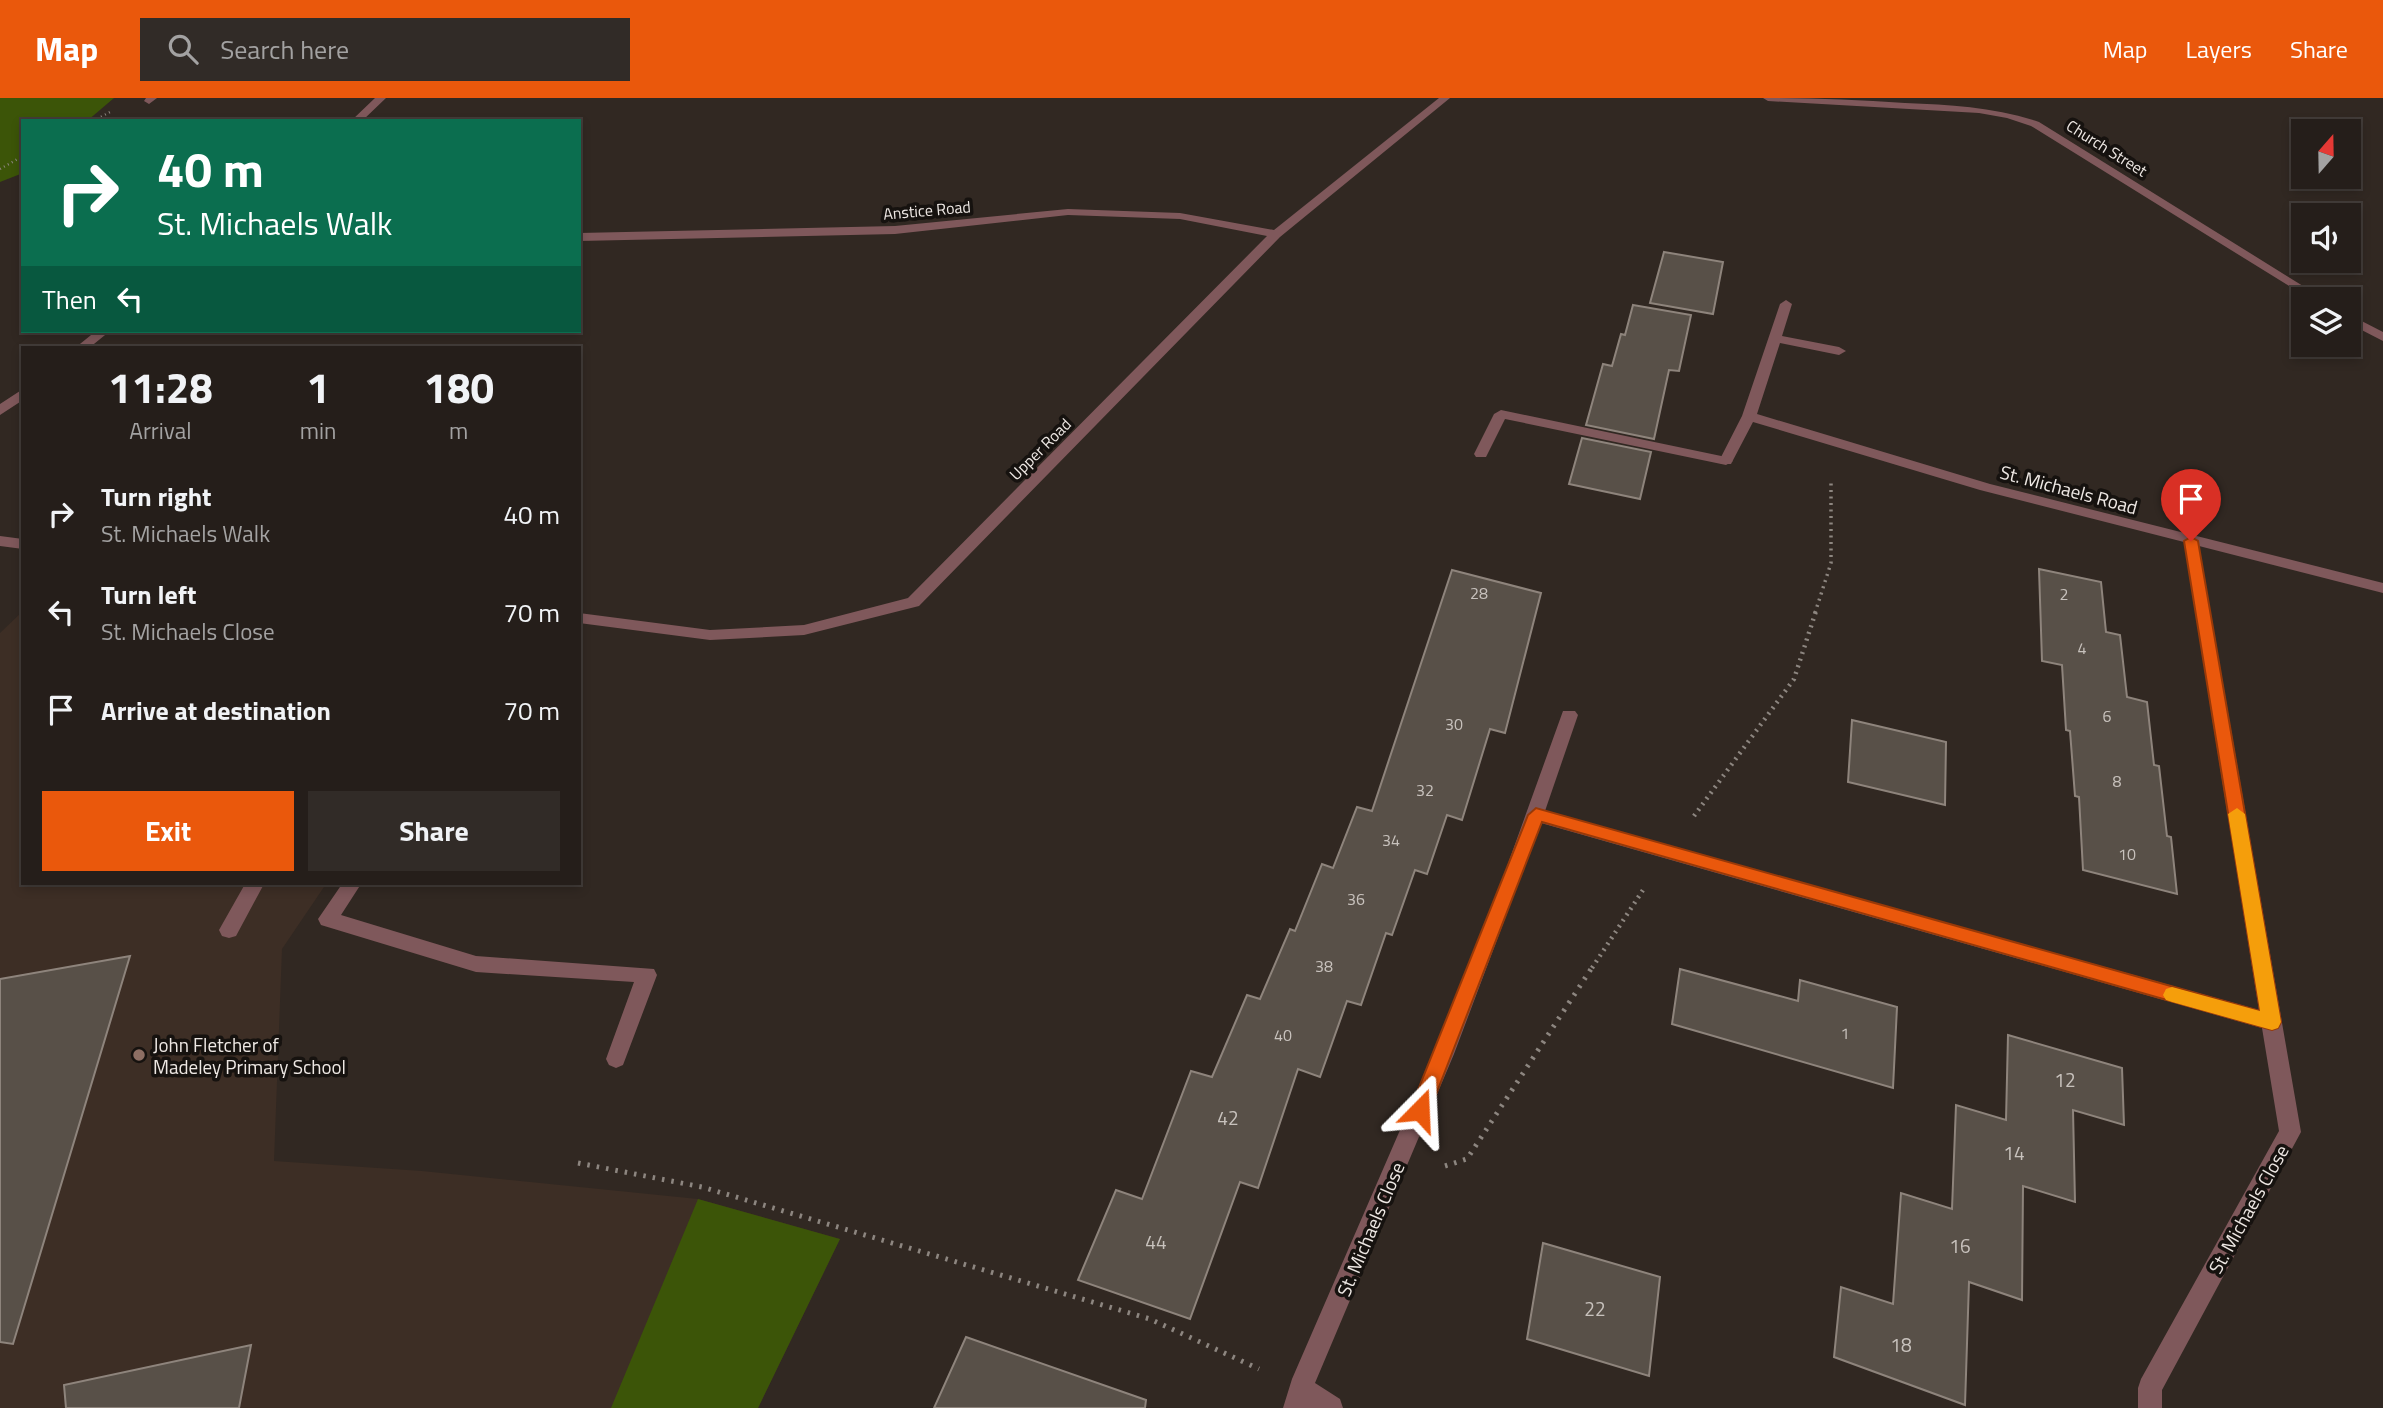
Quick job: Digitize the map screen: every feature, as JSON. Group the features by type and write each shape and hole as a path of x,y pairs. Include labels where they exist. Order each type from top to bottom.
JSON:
{"street":[{"path":"358,119 380,98"},
{"name":"Upper Road","path":"581,618 710,635 804,630 913,602 1276,234 1445,98"},
{"name":"Church Street","path":"1768,98 1979,110 2009,115 2035,124 2299,287"},
{"name":"Anstice Road","path":"581,237 895,230 1068,212 1180,216 1276,234"},
{"path":"1481,454 1501,414 1726,461 1749,416 1786,304"},
{"path":"2361,325 2383,337"},
{"path":"85,346 101,333"},
{"path":"1775,338 1839,351"},
{"path":"0,411 21,395"},
{"name":"St. Michaels Road","path":"1749,416 1985,487 2383,589"},
{"path":"0,541 21,544"},
{"name":"St. Michaels Close","path":"2150,1408 2150,1388 2290,1132 2191,541"},
{"name":"St. Michaels Close","path":"1298,1398 1391,1184 1536,815 1569,715"},
{"path":"1536,815 2272,1022"},
{"path":"229,930 253,885"},
{"path":"351,885 328,919 476,964 647,975 616,1059"},
{"path":"1298,1398 1331,1408"}],"path":[{"path":"0,169 21,157"},
{"path":"1391,1184 1467,1159 1667,852 1794,679 1831,563 1830,440"},
{"path":"578,1163 702,1187 1150,1319 1298,1398"}],"shaded area":[{"name":"John Fletcher of Madeley Primary School","path":"21,613 21,885 325,885 282,949 274,1161 422,1171 698,1199 840,1239 758,1408 0,1408 0,633"}],"green space":[{"path":"0,98 114,98 89,119 21,119 21,174 0,182"},
{"path":"698,1199 840,1239 758,1408 611,1408"}],"building":[{"path":"1664,252 1723,262 1713,314 1650,303"},
{"path":"1633,305 1691,315 1679,371 1669,370 1654,439 1586,425 1603,364 1612,366 1621,334 1625,335"},
{"path":"1582,438 1651,452 1640,499 1569,484"},
{"path":"2039,569 2101,582 2106,632 2120,635 2127,697 2147,702 2154,765 2159,766 2167,836 2171,837 2177,894 2083,870 2079,797 2075,796 2070,731 2066,730 2062,665 2042,661"},
{"path":"1452,570 1541,593 1505,733 1490,729 1462,820 1447,815 1427,874 1415,870 1392,935 1386,933 1361,1005 1347,1001 1320,1077 1298,1069 1258,1188 1240,1182 1190,1319 1078,1280 1116,1190 1142,1199 1191,1071 1212,1077 1247,995 1260,999 1290,929 1295,931 1322,864 1333,868 1357,807 1372,811"},
{"path":"1852,720 1946,742 1945,805 1848,782"},
{"path":"130,956 13,1344 0,1342 0,979"},
{"path":"1680,969 1798,1001 1800,980 1897,1007 1893,1088 1672,1024"},
{"path":"2008,1035 2122,1068 2124,1125 2073,1110 2075,1202 2023,1186 2022,1300 1969,1282 1965,1405 1834,1357 1841,1287 1893,1304 1901,1193 1952,1209 1956,1105 2006,1120"},
{"path":"1543,1243 1660,1277 1649,1376 1527,1339"},
{"path":"966,1337 1146,1400 1145,1408 934,1408"},
{"path":"251,1345 239,1408 66,1408 64,1385"}],"slow traffic":[{"path":"2172,995 2272,1022 2237,814"}],"place":[{"name":"John Fletcher of Madeley Primary School","path":"139,1055"}],"route":[{"path":"1420,1110 1536,815 2272,1022 2191,541"}]}
